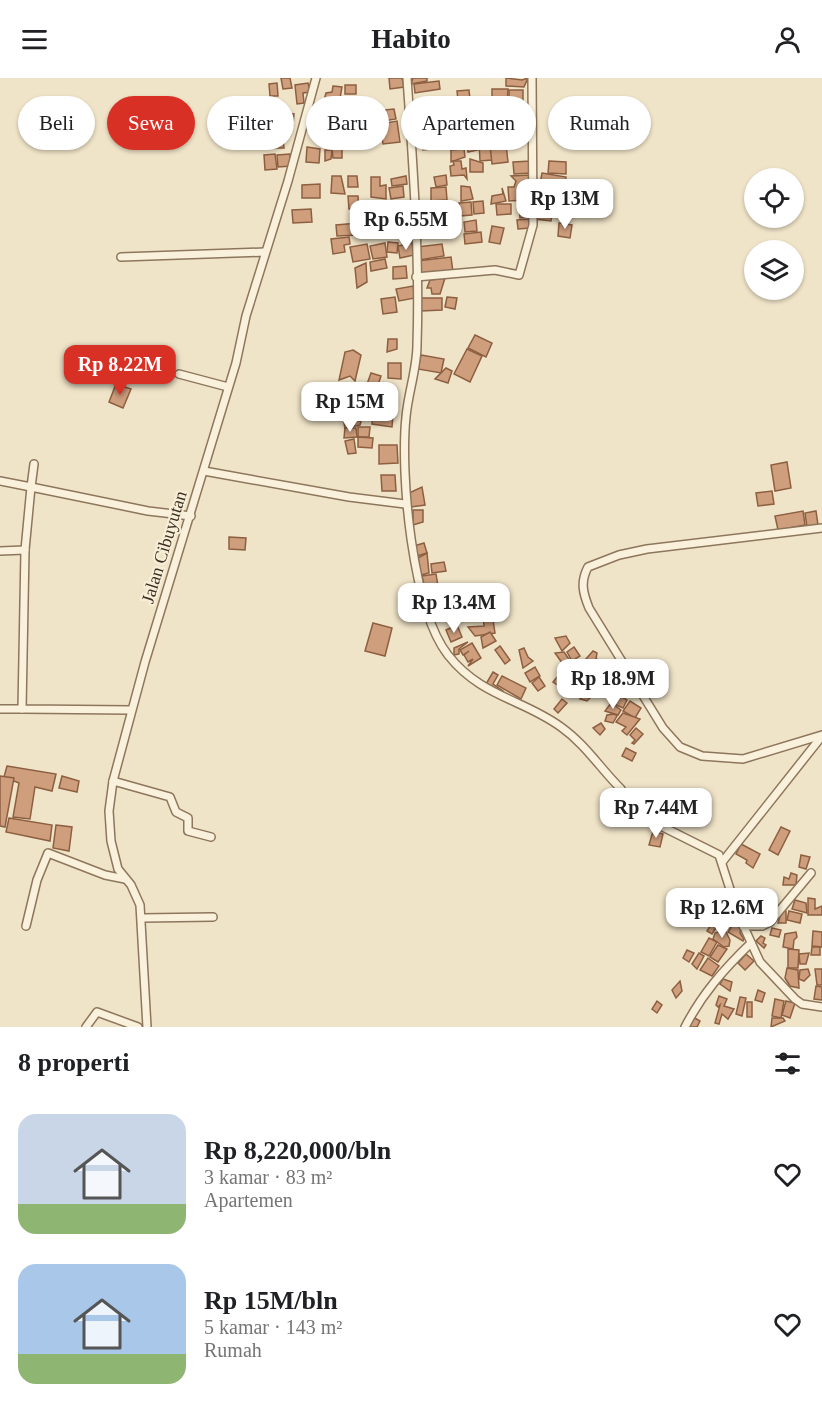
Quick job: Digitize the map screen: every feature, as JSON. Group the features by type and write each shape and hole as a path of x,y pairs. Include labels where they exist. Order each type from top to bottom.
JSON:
{"street":[{"name":"Jalan Cibuyutan","path":"147,1027 142,918 135,893 118,869 111,842 109,811 113,782 131,710 191,516 246,316 316,78"},
{"path":"408,78 417,346 406,417 405,504 431,623 439,643 453,662 486,688 544,716 578,741 621,789 622,807 712,849 723,861 743,926 760,962 786,992 802,1004 822,1007"},
{"path":"416,277 495,270 519,275 533,225 532,78"},
{"path":"121,257 265,252"},
{"path":"179,374 228,387"},
{"path":"22,709 25,550 34,464"},
{"path":"204,471 349,497 405,504"},
{"path":"0,481 148,511 191,516"},
{"path":"822,528 692,542 619,555 588,567 584,575 582,592 589,608 663,728 680,747 702,756 743,759 822,735"},
{"path":"0,551 25,550"},
{"path":"0,710 131,710"},
{"path":"723,861 822,735"},
{"path":"113,782 170,797 176,812 188,818 188,831 211,837"},
{"path":"26,926 46,854 49,853 105,875 125,879"},
{"path":"743,926 762,926 770,922 811,873"},
{"path":"142,918 213,917"},
{"path":"685,1027 698,1002 751,943"},
{"path":"86,1027 97,1012 138,1027"}],"building":[{"path":"281,78 290,78 292,88 283,89"},
{"path":"389,78 402,78 404,87 390,89"},
{"path":"413,78 427,78 427,81 411,84"},
{"path":"506,78 522,80 528,78 524,87 506,86"},
{"path":"439,81 440,89 415,93 414,84"},
{"path":"277,83 278,96 270,96 269,84"},
{"path":"308,83 310,92 303,93 304,103 297,104 295,85"},
{"path":"345,85 356,85 356,94 345,94"},
{"path":"333,86 342,87 340,96 325,96 326,93 332,92"},
{"path":"492,89 508,89 508,96 492,96"},
{"path":"469,90 470,96 458,96 457,91"},
{"path":"509,90 523,90 523,96 509,96"},
{"path":"394,109 396,119 389,120 389,110"},
{"path":"397,121 400,142 389,143 389,122"},
{"path":"307,150 320,150 319,163 306,162"},
{"path":"325,150 332,150 331,159 325,161"},
{"path":"332,150 342,150 342,158 333,158"},
{"path":"451,150 464,150 465,157 451,162"},
{"path":"479,150 491,150 492,160 480,161"},
{"path":"491,150 507,150 508,162 492,164"},
{"path":"275,154 277,169 265,170 264,155"},
{"path":"290,154 291,166 278,167 277,155"},
{"path":"470,159 483,163 483,172 470,172"},
{"path":"453,161 461,161 462,169 466,168 467,179 464,175 451,176 450,166 454,165"},
{"path":"531,161 532,173 514,174 513,162"},
{"path":"549,161 566,162 566,174 548,173"},
{"path":"542,173 566,177 564,188 540,184"},
{"path":"446,175 447,185 436,187 434,177"},
{"path":"531,175 532,188 520,188 518,192 527,192 524,200 509,201 508,187 514,187 516,181 511,176"},
{"path":"332,176 341,176 345,194 331,193"},
{"path":"348,176 357,176 358,187 348,187"},
{"path":"406,176 407,184 392,186 391,179"},
{"path":"371,177 380,177 380,186 386,185 386,199 371,197"},
{"path":"320,184 320,198 302,198 302,185"},
{"path":"403,186 404,197 391,199 389,188"},
{"path":"461,186 470,187 473,199 461,201"},
{"path":"446,187 447,200 431,201 431,188"},
{"path":"502,188 506,201 491,204 492,196 503,194"},
{"path":"348,196 358,196 359,209 349,209"},
{"path":"483,201 484,213 474,214 473,202"},
{"path":"471,202 472,215 460,216 459,203"},
{"path":"430,203 433,209 429,215 422,216 421,205"},
{"path":"537,203 553,205 551,221 535,219"},
{"path":"496,204 511,204 511,214 497,215"},
{"path":"529,205 530,217 520,218 519,206"},
{"path":"367,207 380,207 379,230 367,230"},
{"path":"311,209 312,222 293,223 292,210"},
{"path":"410,212 412,229 399,231 397,214"},
{"path":"395,214 397,231 383,233 380,216"},
{"path":"446,217 447,227 431,228 430,223 436,223 434,218"},
{"path":"529,219 530,228 518,229 517,220"},
{"path":"476,220 477,231 465,232 464,222"},
{"path":"358,223 358,235 337,236 336,225"},
{"path":"559,223 572,225 570,238 558,236"},
{"path":"492,226 504,228 500,244 489,242"},
{"path":"481,232 482,242 465,244 464,234"},
{"path":"349,237 350,244 344,245 345,252 333,254 331,239"},
{"path":"388,242 398,243 397,253 387,252"},
{"path":"385,243 387,257 373,259 370,246"},
{"path":"412,243 414,255 400,258 398,246"},
{"path":"367,244 370,259 353,262 350,247"},
{"path":"442,244 444,256 419,260 417,247"},
{"path":"451,257 453,272 419,275 417,261"},
{"path":"385,259 387,268 371,271 370,262"},
{"path":"366,263 367,282 357,288 355,268"},
{"path":"406,266 407,278 393,279 393,267"},
{"path":"445,278 440,294 432,294 431,288 427,288 430,280"},
{"path":"413,286 415,298 399,301 396,289"},
{"path":"395,297 397,312 383,314 381,299"},
{"path":"447,297 457,298 455,309 445,307"},
{"path":"420,298 442,298 442,310 421,311"},
{"path":"475,335 492,343 486,357 468,348"},
{"path":"388,339 397,339 397,349 387,352"},
{"path":"467,349 482,356 470,382 454,374"},
{"path":"353,350 361,355 355,381 350,376 339,380 345,352"},
{"path":"421,355 444,359 441,373 418,369"},
{"path":"388,363 401,363 401,379 388,378"},
{"path":"446,368 452,371 448,383 435,379"},
{"path":"371,373 381,376 376,391 366,387"},
{"path":"116,384 131,389 123,408 109,402"},
{"path":"374,399 384,400 382,414 393,415 392,427 372,424"},
{"path":"340,401 360,403 358,417 344,415"},
{"path":"343,418 361,421 360,425 345,428"},
{"path":"358,427 370,427 369,437 358,437"},
{"path":"345,428 356,428 357,437 344,438"},
{"path":"358,437 373,438 372,448 358,447"},
{"path":"354,439 356,453 348,454 345,441"},
{"path":"379,445 397,445 398,463 379,464"},
{"path":"787,462 791,488 775,491 771,465"},
{"path":"381,475 395,475 396,491 382,491"},
{"path":"422,487 425,505 411,507 409,493"},
{"path":"772,491 774,504 758,506 756,493"},
{"path":"413,510 423,510 423,522 413,525"},
{"path":"803,511 805,525 778,530 775,516"},
{"path":"816,511 818,525 807,527 805,513"},
{"path":"229,537 246,538 245,550 229,549"},
{"path":"424,543 427,553 417,556 414,546"},
{"path":"427,553 429,573 421,575 418,558"},
{"path":"444,562 446,571 432,573 431,564"},
{"path":"436,574 439,592 426,594 422,576"},
{"path":"448,592 451,606 438,608 436,594"},
{"path":"490,600 495,633 475,636 468,627 484,626 483,612 476,610 475,602"},
{"path":"452,607 454,618 440,620 438,609"},
{"path":"373,623 392,628 385,656 365,651"},
{"path":"457,625 462,637 451,642 446,630"},
{"path":"490,632 496,641 483,648 481,637"},
{"path":"566,636 570,643 562,651 555,638"},
{"path":"468,642 459,649 459,654 454,655 454,648"},
{"path":"472,643 481,658 468,666 473,659 468,662 464,655 469,651 463,655 460,650"},
{"path":"500,646 510,660 505,664 495,650"},
{"path":"574,647 580,656 572,661 567,652"},
{"path":"524,648 528,657 533,661 523,668 519,650"},
{"path":"593,651 597,653 596,659 602,661 596,667 586,659"},
{"path":"564,652 571,662 565,667 555,653"},
{"path":"589,665 601,674 597,678 584,671"},
{"path":"535,667 540,676 530,682 525,673"},
{"path":"569,667 574,674 568,679 563,672"},
{"path":"493,672 498,675 493,684 503,691 503,695 486,684"},
{"path":"502,676 526,688 521,699 497,685"},
{"path":"558,676 566,682 562,682 559,686 553,682"},
{"path":"539,677 545,686 538,691 532,683"},
{"path":"564,683 574,691 570,696 560,688"},
{"path":"591,690 595,693 587,701 580,699"},
{"path":"619,695 627,700 623,708 614,704"},
{"path":"562,699 567,703 558,713 554,709"},
{"path":"630,701 641,708 635,718 623,711"},
{"path":"611,703 621,710 618,715 605,711"},
{"path":"623,713 640,719 627,735 622,731 626,727 616,722"},
{"path":"607,715 617,716 613,723 605,721"},
{"path":"601,723 605,729 600,735 593,728"},
{"path":"636,728 643,734 634,744 632,743 635,740 630,735"},
{"path":"626,748 636,753 632,761 622,756"},
{"path":"7,766 56,774 52,791 35,787 30,819 13,817 19,783 4,777"},
{"path":"0,776 14,778 5,827 0,826"},
{"path":"62,776 79,781 77,792 59,788"},
{"path":"9,818 52,825 50,841 6,832"},
{"path":"56,825 72,827 69,851 53,848"},
{"path":"781,827 790,831 778,855 769,850"},
{"path":"653,831 663,834 660,847 649,845"},
{"path":"741,844 760,854 753,868 746,863 747,860 736,854"},
{"path":"801,855 810,857 806,869 799,867"},
{"path":"791,873 797,875 796,885 783,885 784,877 789,879"},
{"path":"808,898 815,899 815,909 822,906 822,915 808,915"},
{"path":"795,900 806,903 807,913 792,909"},
{"path":"782,910 786,911 786,923 778,923"},
{"path":"789,911 802,914 800,923 787,920"},
{"path":"734,922 741,928 743,941 728,932"},
{"path":"712,923 717,926 712,934 707,931"},
{"path":"772,928 781,930 779,937 770,935"},
{"path":"813,931 822,932 822,947 812,946"},
{"path":"726,932 730,940 729,946 724,947 713,939 715,933"},
{"path":"796,932 797,937 794,940 793,949 783,947 785,934"},
{"path":"761,936 765,938 764,948 756,941"},
{"path":"709,938 717,942 709,956 701,952"},
{"path":"718,945 727,949 718,962 710,957"},
{"path":"812,947 820,947 820,955 811,955"},
{"path":"788,949 799,950 798,968 788,968"},
{"path":"687,950 694,953 689,962 683,958"},
{"path":"699,953 704,956 697,969 692,964"},
{"path":"809,953 806,964 800,964 799,954"},
{"path":"746,954 754,961 745,970 738,963"},
{"path":"708,958 719,966 712,976 700,970"},
{"path":"787,968 798,970 799,988 790,986 785,978"},
{"path":"808,969 810,975 804,981 799,979 800,970"},
{"path":"815,969 822,969 822,985 817,985"},
{"path":"723,979 732,982 730,991 720,984"},
{"path":"680,981 682,991 676,998 672,990"},
{"path":"816,986 822,987 822,1000 814,999"},
{"path":"758,990 765,993 762,1002 755,1000"},
{"path":"719,996 727,999 724,1006 734,1009 728,1019 722,1014 719,1024 715,1023 720,1005 718,1007 716,1005"},
{"path":"740,997 746,998 742,1016 736,1014"},
{"path":"775,999 784,1001 781,1018 772,1016"},
{"path":"657,1001 662,1005 657,1013 652,1009"},
{"path":"786,1001 795,1003 790,1018 782,1015"},
{"path":"747,1002 752,1002 752,1017 747,1017"},
{"path":"693,1017 700,1021 697,1027 688,1027"},
{"path":"772,1018 783,1018 785,1021 771,1027"}]}
